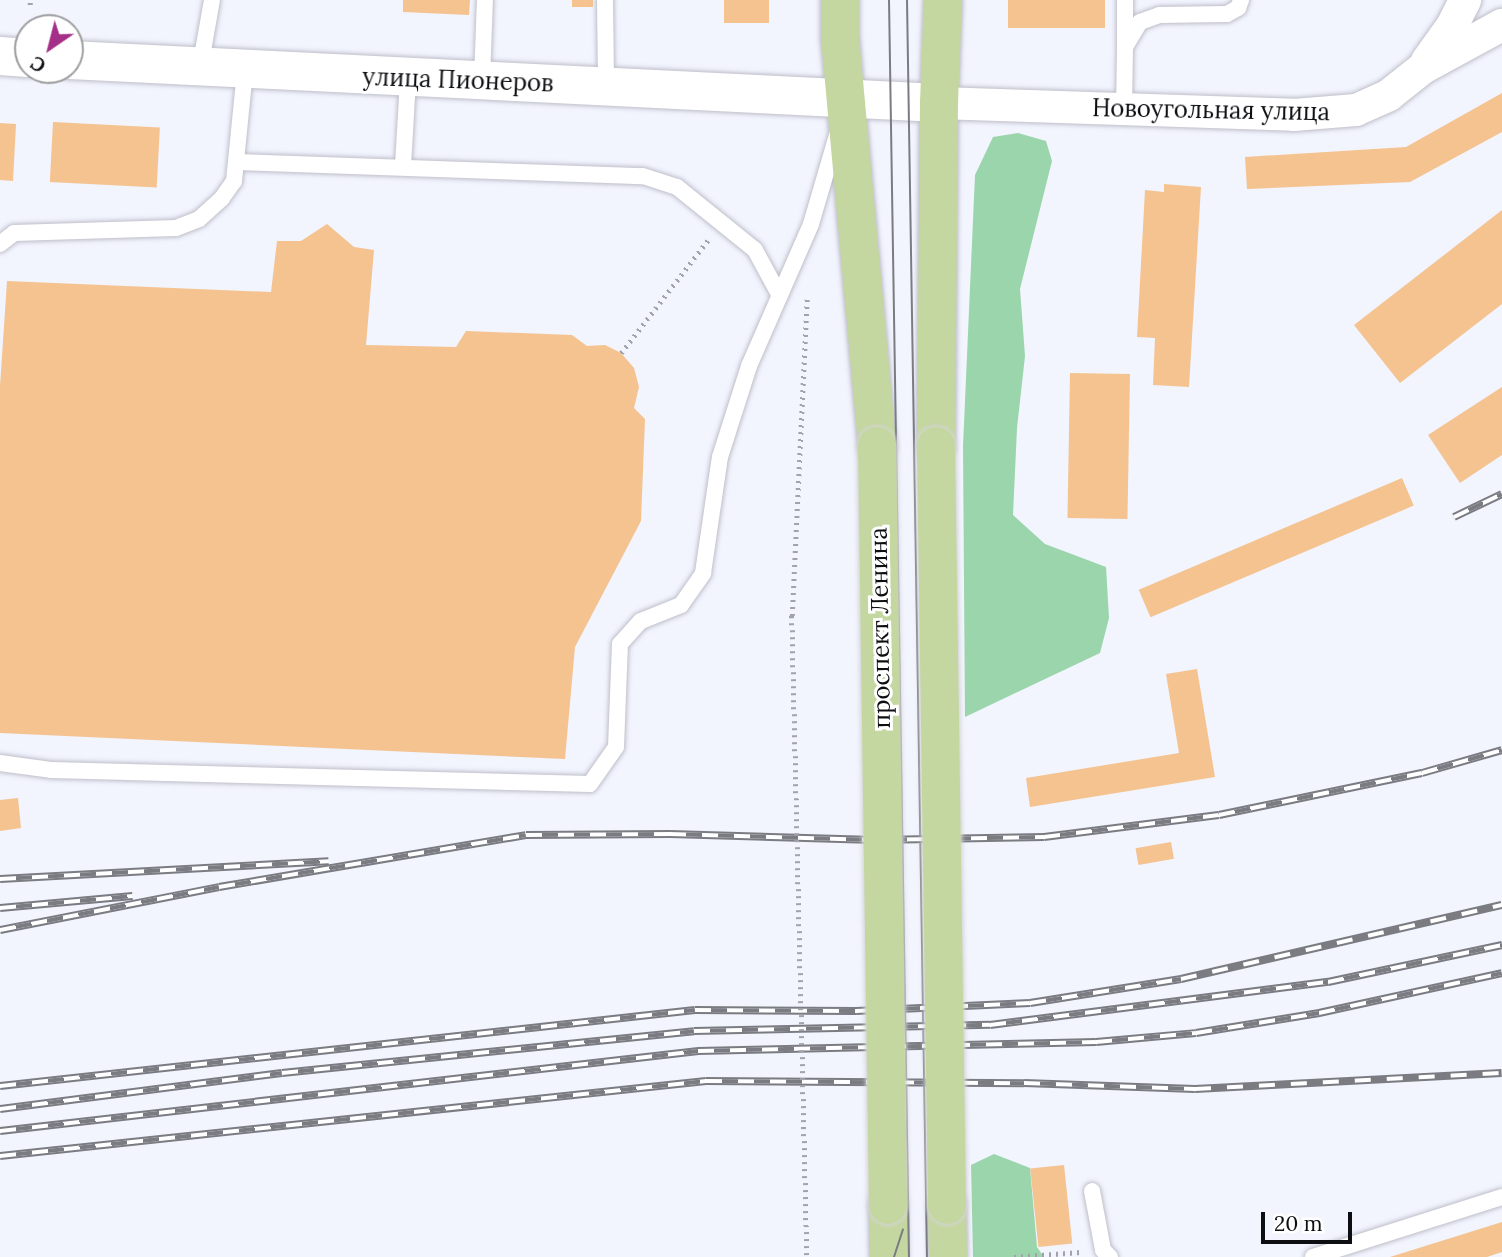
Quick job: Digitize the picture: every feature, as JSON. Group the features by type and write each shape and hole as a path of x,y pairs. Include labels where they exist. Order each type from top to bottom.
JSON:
{"main road":[{"name":"проспект Ленина","path":"840,0 840,37 877,446 886,1240"},
{"path":"943,0 939,103 936,446 948,1257"}],"street":[{"path":"1423,68 1452,26 1465,0"},
{"name":"Новоугольная улица","path":"939,103 1294,114 1356,110 1389,95 1423,68 1502,25"},
{"name":"улица Пионеров","path":"84,61 246,71 939,103"}],"lane":[{"path":"200,68 212,0"},
{"path":"482,80 485,0"},
{"path":"605,0 606,86"},
{"path":"1124,110 1125,0"},
{"path":"1125,47 1140,22 1159,15 1227,14 1238,8 1241,0"},
{"path":"0,244 7,231 176,229 200,219 222,198 234,181 246,71"},
{"path":"403,166 408,78"},
{"path":"0,763 51,770 590,784 616,747 620,644 641,621 681,606 703,573 720,457 749,366 811,224 847,99"},
{"path":"237,162 643,176 677,187 755,250 780,296"},
{"path":"1092,1191 1106,1253"},
{"path":"1313,1257 1502,1197"}],"path":[{"path":"621,353 722,222"},
{"path":"807,291 792,615 807,1257"},
{"path":"1014,1257 1106,1253"}],"green space":[{"path":"1018,133 1046,141 1052,161 1020,289 1025,356 1017,428 1013,515 1045,544 1106,567 1109,618 1100,653 965,717 963,446 975,175 993,137"},
{"path":"994,1154 1030,1168 1037,1247 1044,1257 973,1257 971,1165"}],"building":[{"path":"403,0 470,0 469,15 403,12"},
{"path":"572,0 593,0 593,7 572,7"},
{"path":"724,0 769,0 769,23 724,23"},
{"path":"1008,0 1105,0 1105,28 1008,28"},
{"path":"1502,93 1502,132 1410,182 1247,189 1245,157 1406,147"},
{"path":"53,122 160,128 157,188 50,182"},
{"path":"0,123 16,124 13,181 0,180"},
{"path":"1164,184 1201,187 1189,387 1153,385 1155,338 1137,337 1145,190 1164,192"},
{"path":"1502,210 1502,304 1400,383 1354,325"},
{"path":"327,224 354,247 374,250 366,345 456,347 466,331 572,335 587,346 605,345 621,353 634,368 639,387 634,408 645,419 641,521 575,647 565,759 0,733 0,386 7,281 271,292 277,241 301,241"},
{"path":"1070,373 1130,374 1127,519 1067,518"},
{"path":"1502,387 1502,455 1460,483 1428,435"},
{"path":"1402,478 1414,506 1150,617 1139,590"},
{"path":"1197,669 1215,777 1030,807 1026,778 1179,753 1166,674"},
{"path":"18,798 21,828 0,831 0,800"},
{"path":"1171,842 1174,859 1138,865 1136,848"},
{"path":"1064,1165 1072,1244 1038,1247 1030,1169"},
{"path":"1502,1222 1502,1252 1487,1257 1390,1257"}],"tram line":[{"path":"889,0 909,1257"},
{"path":"907,0 927,1257"},
{"path":"894,1257 903,1229"}],"railway":[{"path":"1454,517 1502,494"},
{"path":"0,930 219,887 526,835 670,834 875,840 1044,837 1219,815 1422,773 1502,750"},
{"path":"0,879 329,861"},
{"path":"0,908 132,896"},
{"path":"0,1086 695,1010 856,1011 1030,1003 1181,979 1502,905"},
{"path":"0,1109 282,1073 694,1031 990,1025 1328,982 1502,945"},
{"path":"0,1131 698,1051 1096,1042 1196,1033 1319,1013 1502,973"},
{"path":"0,1156 706,1081 1024,1083 1195,1089 1502,1073"}]}
